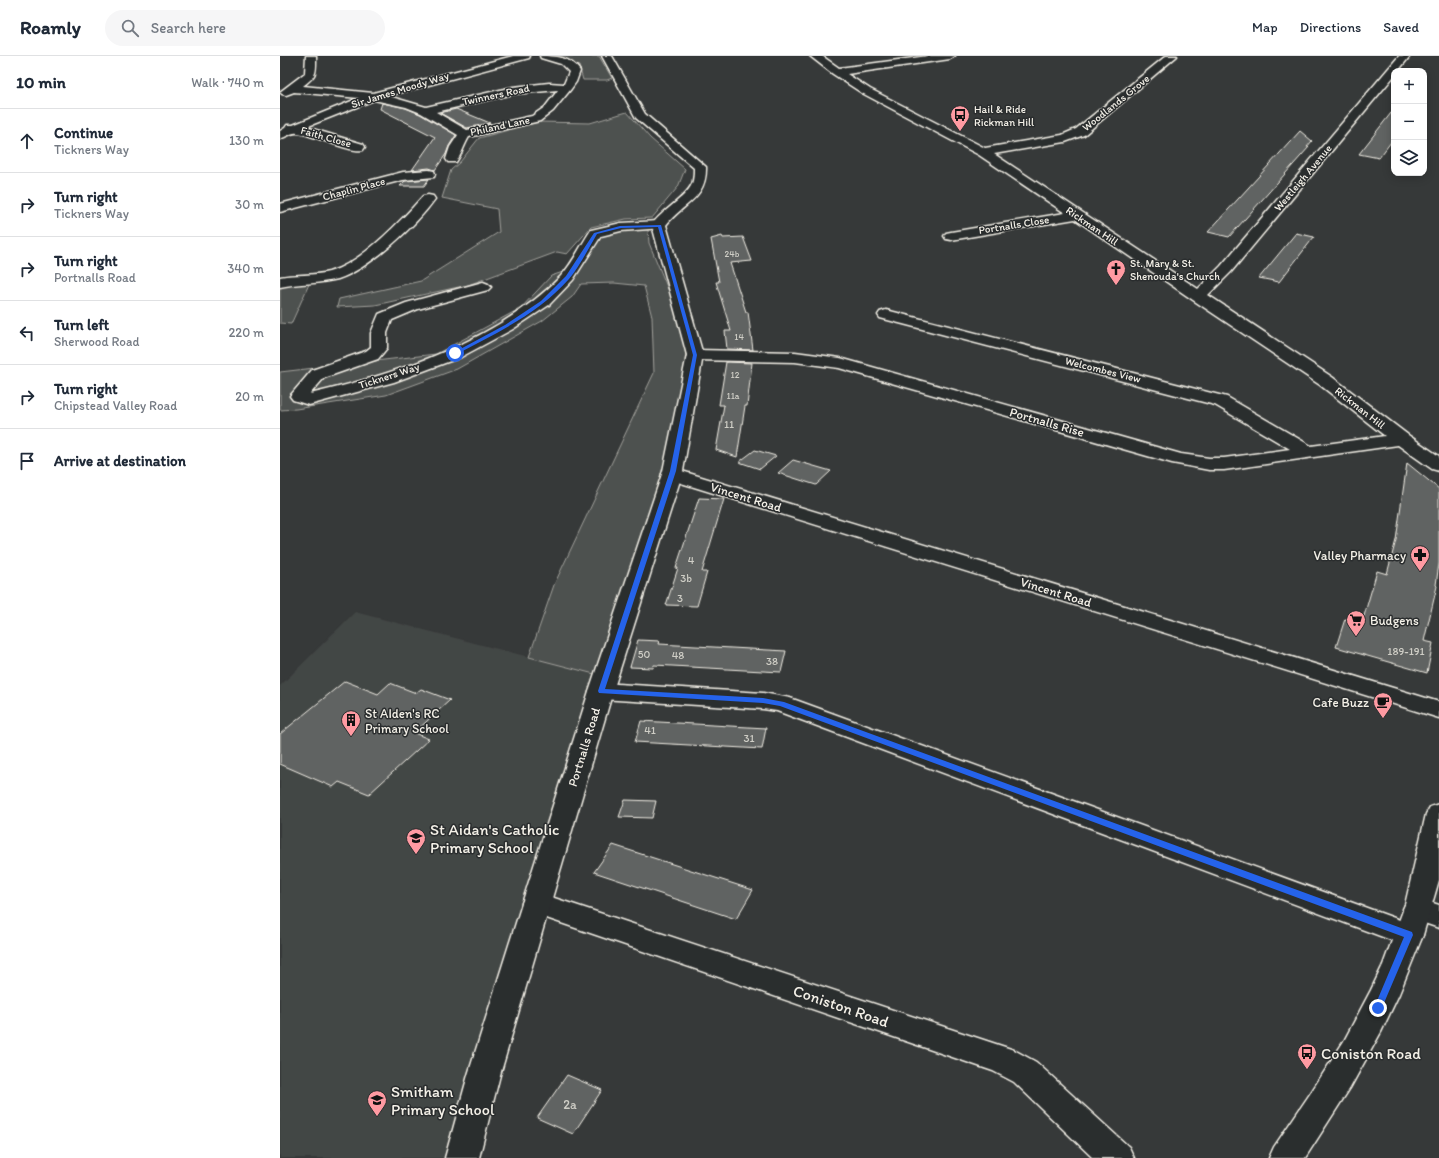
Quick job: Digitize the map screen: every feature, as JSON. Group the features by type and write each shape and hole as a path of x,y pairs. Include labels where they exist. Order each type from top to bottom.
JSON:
{"street":[{"path":"280,96 293,89 311,72 312,56"},
{"name":"Sir James Moody Way","path":"280,136 293,128 371,97 525,56"},
{"name":"Philand Lane","path":"293,89 395,101 425,110 465,134 536,119 550,109 571,82 575,71 565,62 546,56"},
{"path":"607,56 640,116 700,167 698,185 683,202 664,218 659,225"},
{"name":"Rickman Hill","path":"815,56 866,91 983,152 1198,297 1326,381 1401,439 1439,466"},
{"path":"837,72 950,56"},
{"name":"Woodlands Grove","path":"983,152 1065,138 1080,132 1172,56"},
{"name":"Westleigh Avenue","path":"1198,297 1226,269 1404,56"},
{"path":"438,66 453,74"},
{"name":"Twinners Road","path":"425,110 517,90 543,87 567,87"},
{"name":"Faith Close","path":"280,127 316,132 359,147"},
{"name":"Philand Lane","path":"452,159 456,147 465,134"},
{"name":"Chaplin Place","path":"281,210 402,176 429,174"},
{"path":"280,282 295,279 316,279 340,274 361,263 394,236 428,199"},
{"name":"Portnalls Close","path":"951,236 1076,215"},
{"name":"Tickners Way","path":"483,287 412,306 385,317 379,333 380,348 372,355 318,374 299,396 309,400 332,394 388,378 455,353 506,326 543,302 568,277 596,234 620,227 659,225"},
{"name":"Portnalls Road","path":"462,1158 484,1075 601,691 672,474 695,355 659,225"},
{"name":"Welcombes View","path":"886,315 1220,401 1308,452"},
{"name":"Portnalls Rise","path":"695,355 795,357 840,363 1194,462 1224,464 1401,439"},
{"name":"Vincent Road","path":"672,474 1439,710"},
{"path":"601,691 763,701 781,704 1422,920"},
{"path":"1286,1158 1358,1045 1422,920 1439,814"},
{"name":"Coniston Road","path":"536,903 1003,1060 1025,1072 1117,1158"}],"shaded area":[{"path":"555,56 599,56 612,78 607,80 583,80 579,66"},
{"path":"627,112 650,138 685,169 678,187 652,218 626,219 591,227 567,254 557,252 468,285 375,305 337,307 339,299 421,281 499,232 497,209 442,198 451,170 460,162 479,138 538,122 590,123"},
{"path":"623,228 648,230 649,243 695,355 672,474 606,677 529,657 554,585 654,373 652,317 644,286 614,283 581,284 572,297 542,321 457,369 386,395 296,409 280,410 280,372 436,354 521,308 551,276 578,267 600,235"},
{"path":"310,282 291,324 280,323 280,285"},
{"name":"St Aidan's Catholic Primary School","path":"355,612 606,677 463,1158 280,1158 280,686"}],"building":[{"path":"382,103 406,108 420,114 456,135 446,154 435,170 429,168 412,170 435,137 380,109"},
{"path":"456,109 490,123 467,128 440,113"},
{"path":"1391,113 1391,142 1379,158 1359,154"},
{"path":"1300,131 1312,141 1307,147 1309,147 1229,237 1208,232"},
{"path":"429,179 424,186 400,186 405,181"},
{"path":"1296,233 1314,237 1279,282 1259,278"},
{"path":"722,236 723,238 743,237 752,261 730,263 746,312 748,312 753,350 727,349 725,331 731,331 716,282 719,282 711,239"},
{"path":"726,362 752,363 747,406 745,406 737,457 716,450 724,405 719,405"},
{"path":"755,450 776,456 760,469 739,462"},
{"path":"793,460 831,471 816,485 778,473"},
{"path":"1407,463 1439,489 1439,563 1437,586 1424,641 1433,643 1427,673 1336,647 1345,619 1362,623 1377,571 1387,574 1396,540"},
{"path":"699,498 724,499 702,572 707,572 697,606 666,605 678,568 676,568"},
{"path":"638,640 660,641 659,644 786,651 781,672 654,665 653,668 630,667"},
{"name":"St AIden's RC Primary School","path":"345,681 378,694 390,683 416,693 421,689 450,700 414,733 429,739 369,794 339,782 333,787 280,764 280,734"},
{"path":"641,721 766,728 762,749 635,742"},
{"path":"625,800 656,801 652,818 619,817"},
{"path":"613,845 753,890 736,919 594,872"},
{"path":"567,1075 602,1090 573,1134 537,1118"}],"place":[{"name":"Hail & Ride Rickman Hill","path":"960,132"},
{"name":"St. Mary & St. Shenouda's Church","path":"1116,286"},
{"name":"Valley Pharmacy","path":"1420,572"},
{"name":"Budgens","path":"1356,637"},
{"name":"Cafe Buzz","path":"1383,719"},
{"name":"St AIden's RC Primary School","path":"351,737"},
{"name":"St Aidan's Catholic Primary School","path":"416,855"},
{"name":"Coniston Road","path":"1307,1070"},
{"name":"Smitham Primary School","path":"377,1117"}],"route":[{"path":"455,353 506,326 543,302 568,277 596,234 620,227 659,225 695,355 673,471 601,691 763,701 781,704 1409,935 1378,1008"}]}
